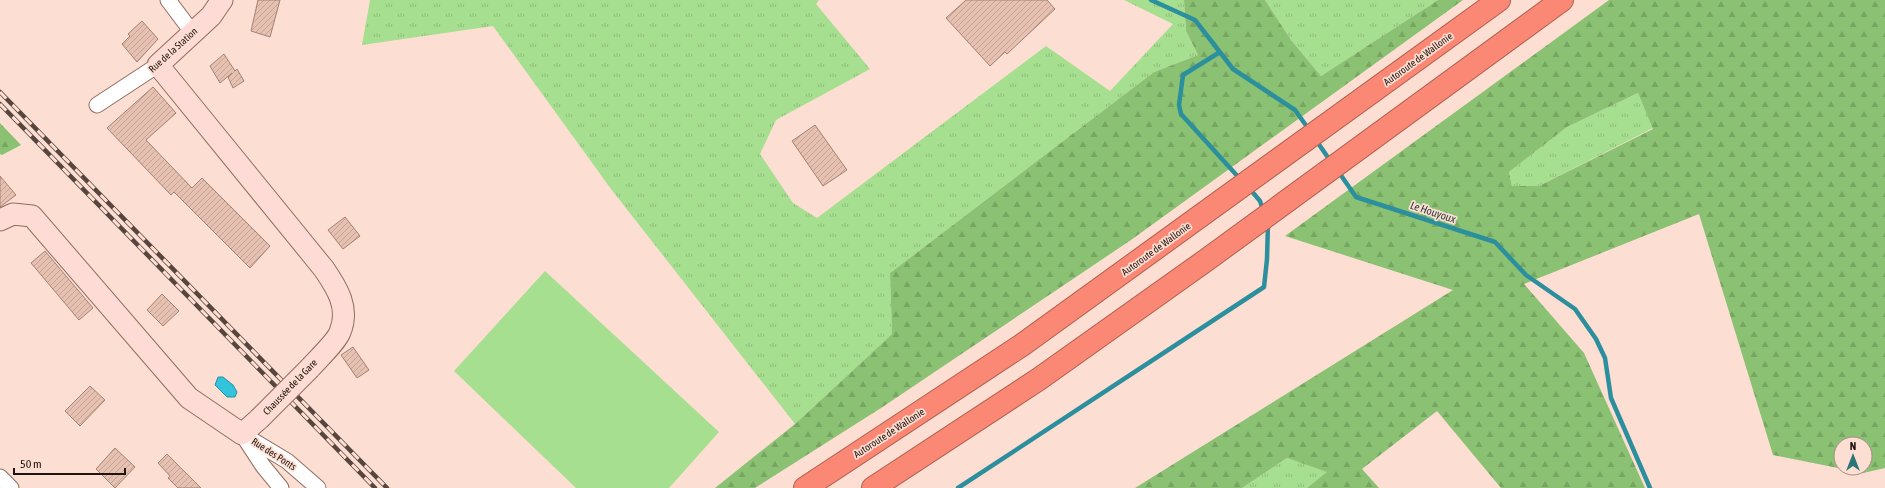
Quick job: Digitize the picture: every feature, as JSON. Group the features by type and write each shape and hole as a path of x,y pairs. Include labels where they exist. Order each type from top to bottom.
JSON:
{"highway":[{"name":"Autoroute de Wallonie","path":"805,488 1022,345 1499,0"},
{"path":"873,488 1039,379 1205,261 1562,0"}],"street":[{"path":"168,0 192,32"},
{"name":"Rue de la Station","path":"97,106 158,66 192,32 211,16 222,0"},
{"name":"Chaussée de la Gare","path":"158,66 324,269 342,299 344,316 340,333 310,368 242,434"},
{"path":"0,220 13,214 32,216 189,398 242,434"},
{"name":"Rue des Ponts","path":"242,434 263,466 281,488"},
{"name":"Rue des Ponts","path":"242,434 287,461 318,488"},
{"path":"0,477 11,488"}],"green space":[{"path":"370,0 819,0 816,4 870,69 776,120 760,154 793,203 817,218 1046,46 1110,91 1173,24 1124,0 1184,0 1186,31 1198,55 1154,72 890,273 892,334 795,424 611,189 493,26 362,45"},
{"path":"1184,0 1265,0 1291,40 1321,76 1438,0 1463,0 1131,240 881,408 755,488 715,488 795,424 892,334 890,273 1154,72 1198,55 1186,31"},
{"path":"1265,0 1438,0 1321,76 1291,40"},
{"path":"1609,0 1885,0 1885,468 1873,471 1873,436 1833,436 1833,467 1773,455 1699,214 1524,284 1584,353 1645,488 1501,488 1437,411 1362,469 1379,488 1307,488 1327,472 1287,458 1242,488 1135,488 1453,290 1285,236","holes":["1638,93 1653,129 1539,186 1512,186 1509,172 1567,127"]},
{"path":"1638,93 1653,128 1539,186 1512,186 1509,172 1567,127"},
{"path":"0,123 21,145 2,155 0,154"},
{"path":"545,271 719,432 669,488 576,488 454,371"},
{"path":"1287,458 1328,472 1307,488 1242,488"}],"water":[{"path":"218,377 223,377 233,385 237,392 235,397 227,397 215,385"}],"building":[{"path":"258,0 280,0 270,37 251,31"},
{"path":"966,0 1047,0 1055,9 1007,54 1005,52 990,66 946,18"},
{"path":"142,21 158,39 137,62 122,44 130,36 128,34"},
{"path":"224,54 235,71 237,69 244,81 233,88 228,77 232,73 220,83 210,66"},
{"path":"153,87 176,113 146,140 192,188 202,178 270,246 250,268 174,192 171,195 107,128"},
{"path":"815,125 847,170 823,186 792,141"},
{"path":"0,176 16,195 0,207"},
{"path":"345,217 360,236 343,249 328,230"},
{"path":"45,251 93,308 79,320 31,263"},
{"path":"162,294 179,311 163,326 147,310"},
{"path":"353,347 369,370 357,378 341,355"},
{"path":"90,386 105,400 80,426 65,411"},
{"path":"115,448 135,467 115,488 96,469"},
{"path":"167,454 201,488 178,488 168,478 170,476 158,463"}],"waterway":[{"name":"Le Houyoux","path":"1151,0 1195,20 1233,69 1295,110 1310,131"},
{"path":"1220,52 1183,75 1179,105 1181,114 1241,180"},
{"name":"Le Houyoux","path":"1316,140 1331,162"},
{"name":"Le Houyoux","path":"1338,171 1356,197 1495,242 1526,275 1575,309 1596,339 1605,358 1611,398 1650,488"},
{"path":"1249,188 1260,201 1263,210"},
{"path":"958,488 1264,287 1267,259 1268,223"}],"railway":[{"path":"0,92 387,488"},
{"path":"0,104 375,488"}]}
